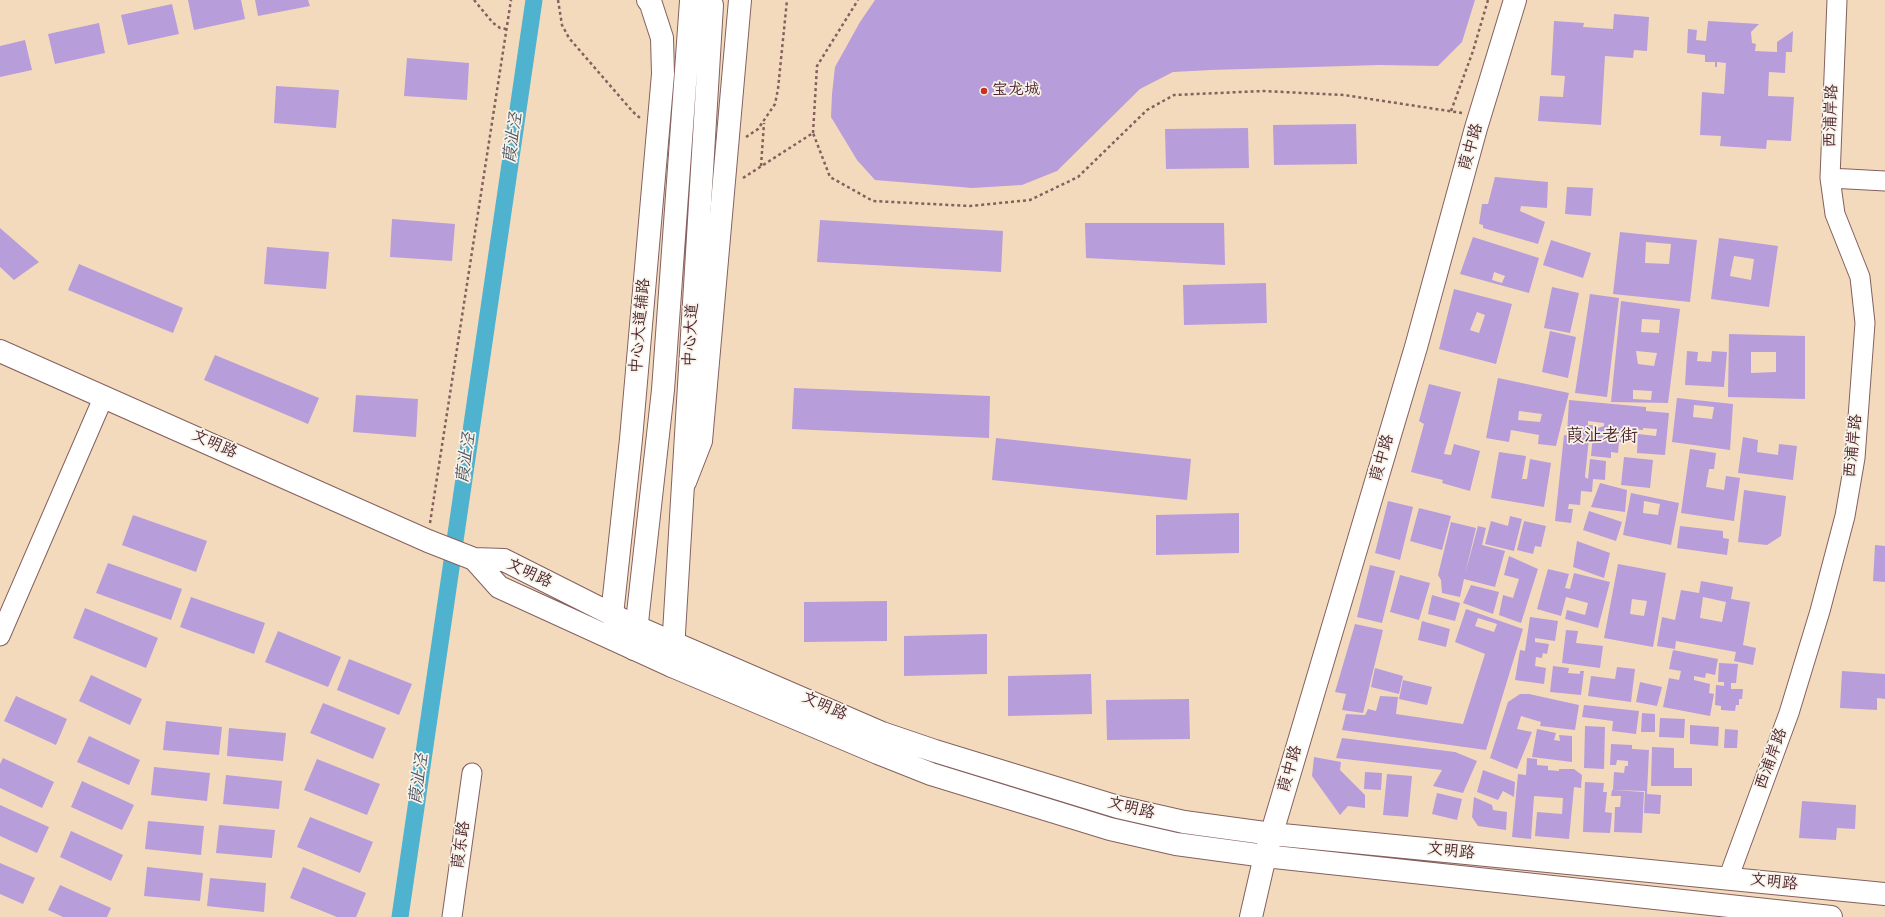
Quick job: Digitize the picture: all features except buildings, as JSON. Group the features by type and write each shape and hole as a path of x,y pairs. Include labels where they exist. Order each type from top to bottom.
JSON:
{"main road":[{"name":"中心大道辅路","path":"612,615 631,439 663,74 662,38 651,4 648,0"},
{"path":"683,488 701,441 715,299 740,0"},
{"name":"葭中路","path":"1251,917 1265,856 1414,354 1480,116 1515,0"},
{"name":"中心大道","path":"634,649 663,390 690,1"},
{"name":"中心大道","path":"672,666 675,642 712,5"},
{"name":"文明路","path":"0,351 428,541 474,559 504,560 637,627 882,732 934,751 1118,807 1184,822 1272,834 1885,894"},
{"name":"文明路","path":"474,559 499,587 672,666 931,774 1110,829 1176,844 1265,856 1831,917"},
{"path":"612,615 634,649"}],"street":[{"name":"西浦岸路","path":"1728,879 1789,713 1820,611 1845,516 1855,458 1865,322 1860,278 1835,214 1830,178 1837,0"},
{"path":"1830,178 1885,181"},
{"path":"0,636 104,396"},
{"name":"葭东路","path":"452,917 472,773"}],"path":[{"path":"474,0 493,23 500,28 506,29"},
{"path":"428,541 511,0"},
{"path":"558,0 562,25 569,38 633,112 658,132"},
{"path":"727,149 758,129 775,104 778,90 787,0"},
{"path":"858,0 818,66 814,133 830,177 873,201 970,206 1030,200 1078,177 1147,110 1174,95 1263,91 1344,94 1480,116"},
{"path":"1451,111 1473,50 1488,0"},
{"path":"761,166 764,121"},
{"path":"723,191 814,133"}],"waterway":[{"name":"葭沚泾","path":"400,917 534,0"}],"place":[{"name":"宝龙城","path":"984,91"}],"district":[{"name":"葭沚老街","path":"1602,437"}]}
